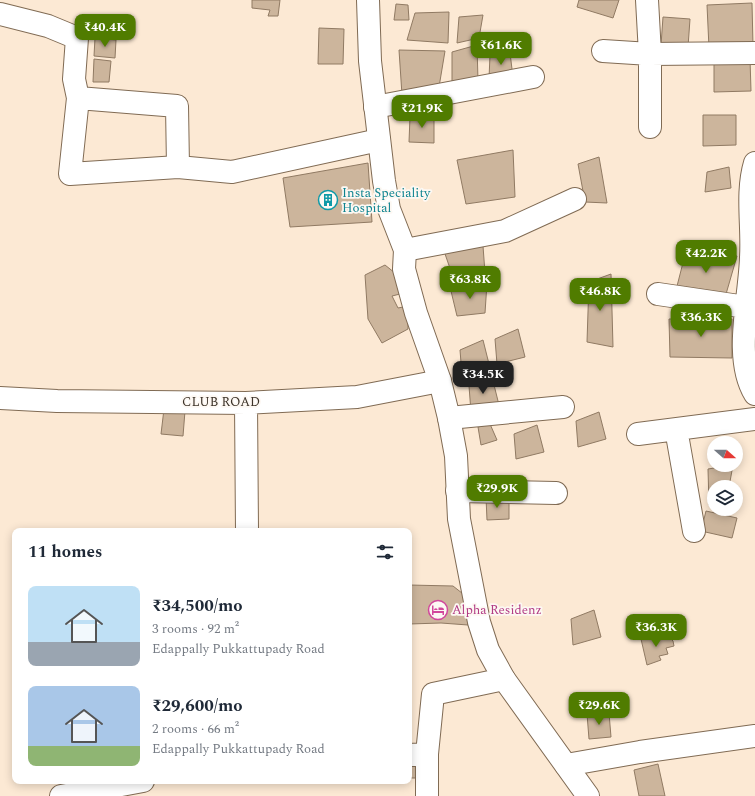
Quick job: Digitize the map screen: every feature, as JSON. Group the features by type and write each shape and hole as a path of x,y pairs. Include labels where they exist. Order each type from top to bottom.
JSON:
{"street":[{"path":"368,0 370,61 389,209 404,250 406,276 416,313 440,380 449,418 456,456 459,519 479,622 488,650 504,679 588,796"},
{"path":"647,0 650,54 650,127"},
{"path":"0,14 48,26 77,38 74,79 78,98 70,174 178,167 232,172 379,140"},
{"path":"603,51 650,54 755,53"},
{"path":"375,107 533,77"},
{"path":"78,98 177,106 178,167"},
{"path":"755,163 750,201 753,257 744,329 746,373 755,394"},
{"path":"404,250 505,231 575,199"},
{"path":"658,294 746,307"},
{"name":"CLUB ROAD","path":"0,398 57,401 246,404 357,397 440,380"},
{"path":"246,404 247,528"},
{"path":"449,418 564,407"},
{"path":"638,434 755,419"},
{"path":"676,429 694,531"},
{"path":"457,491 556,494"},
{"path":"427,796 418,754 433,694 504,679"},
{"path":"566,765 640,752 755,736"},
{"path":"61,796 127,784"}],"building":[{"path":"252,0 280,0 278,16 268,16 270,10 252,8"},
{"path":"579,0 619,0 613,18 577,7"},
{"path":"752,3 753,46 709,48 707,5"},
{"path":"396,4 408,5 409,20 394,20"},
{"path":"449,12 448,43 407,40 415,13"},
{"path":"483,15 479,38 457,43 459,17"},
{"path":"99,17 125,19 122,38 98,36"},
{"path":"663,17 690,19 688,47 661,45"},
{"path":"319,28 344,29 343,64 318,64"},
{"path":"95,38 116,40 115,58 94,56"},
{"path":"477,45 478,81 452,83 452,52"},
{"path":"399,50 445,51 439,87 402,95"},
{"path":"510,53 513,77 489,79 490,55"},
{"path":"94,59 111,61 109,82 93,82"},
{"path":"750,59 751,91 714,92 714,60"},
{"path":"434,113 434,143 409,142 410,117"},
{"path":"703,115 736,115 736,145 703,146"},
{"path":"513,150 515,197 466,204 457,160"},
{"path":"599,157 607,203 585,202 578,164"},
{"name":"Insta Speciality Hospital","path":"368,163 372,222 290,227 283,178"},
{"path":"729,167 731,188 705,192 707,172"},
{"path":"483,246 485,273 453,277 444,251"},
{"path":"687,247 737,256 724,301 675,294"},
{"path":"385,265 400,277 404,293 392,296 398,308 408,306 408,329 382,343 368,319 365,275"},
{"path":"611,274 613,347 587,342 589,282"},
{"path":"487,283 485,313 457,316 451,291"},
{"path":"669,319 732,319 732,358 670,357"},
{"path":"518,329 525,357 497,364 495,339"},
{"path":"483,340 490,368 462,375 460,350"},
{"path":"492,377 499,405 471,412 469,386"},
{"path":"164,409 185,411 183,436 161,434"},
{"path":"599,412 606,439 578,447 576,421"},
{"path":"490,424 497,440 481,445 478,427"},
{"path":"537,425 544,452 516,459 514,434"},
{"path":"708,472 732,472 730,480 708,480"},
{"path":"486,497 509,501 509,519 487,520"},
{"path":"706,511 707,516 728,516 737,518 732,538 701,531"},
{"name":"Alpha Residenz","path":"412,585 453,586 467,597 468,625 441,623 412,624"},
{"path":"594,610 601,637 573,645 571,619"},
{"path":"667,635 673,641 674,646 666,648 668,654 659,656 661,660 647,665 641,639"},
{"path":"609,713 611,737 589,739 587,714"},
{"path":"658,764 665,796 639,796 634,770"},
{"path":"412,765 422,770 421,778 412,778"}],"place":[{"name":"Insta Speciality Hospital","path":"328,200"},
{"name":"Alpha Residenz","path":"438,610"}]}
